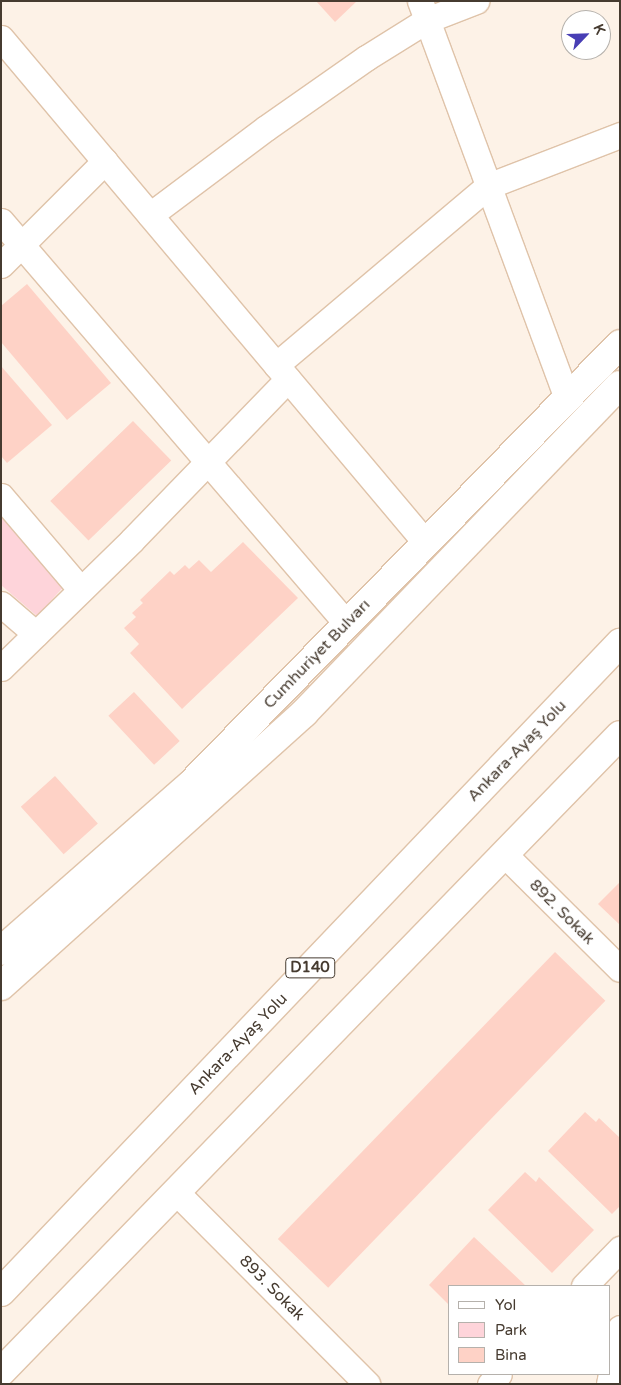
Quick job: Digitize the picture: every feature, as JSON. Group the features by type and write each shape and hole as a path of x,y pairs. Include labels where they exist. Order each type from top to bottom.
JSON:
{"main road":[{"name":"Cumhuriyet Bulvarı","path":"1,951 189,786 620,344"},
{"name":"Cumhuriyet Bulvarı","path":"1,986 304,713 620,385"},
{"name":"Ankara-Ayaş Yolu","path":"1,1292 620,643"},
{"path":"1,1372 620,735"}],"street":[{"path":"150,215 423,11 476,1"},
{"path":"423,11 567,398"},
{"path":"1,38 426,543"},
{"path":"1,668 208,461 282,372 488,186 620,135"},
{"path":"1,265 105,161"},
{"path":"1,221 347,624"},
{"path":"1,496 81,590"},
{"path":"1,604 36,634"},
{"name":"892. Sokak","path":"504,854 620,969"},
{"name":"893. Sokak","path":"176,1192 367,1384"},
{"path":"585,1285 620,1249"},
{"path":"611,1374 619,1335"}],"green space":[{"path":"1,508 67,583 37,616 1,585"}],"building":[{"path":"316,1 357,1 335,22"},
{"path":"27,284 111,383 67,420 1,342 1,306"},
{"path":"1,366 52,425 7,463 1,456"},
{"path":"133,421 171,461 88,540 50,501"},
{"path":"243,542 298,598 182,709 130,653 139,644 124,628 136,617 132,613 143,603 140,600 170,571 174,575 185,565 189,569 199,560 211,572"},
{"path":"134,692 180,741 154,765 108,716"},
{"path":"55,776 98,824 64,854 21,807"},
{"path":"620,882 620,925 598,904"},
{"path":"555,952 605,1001 328,1288 278,1239"},
{"path":"585,1112 596,1122 599,1118 620,1138 620,1206 612,1214 548,1151"},
{"path":"525,1172 536,1182 539,1177 594,1230 552,1273 488,1210"},
{"path":"474,1237 525,1285 448,1285 448,1304 429,1285"}]}
